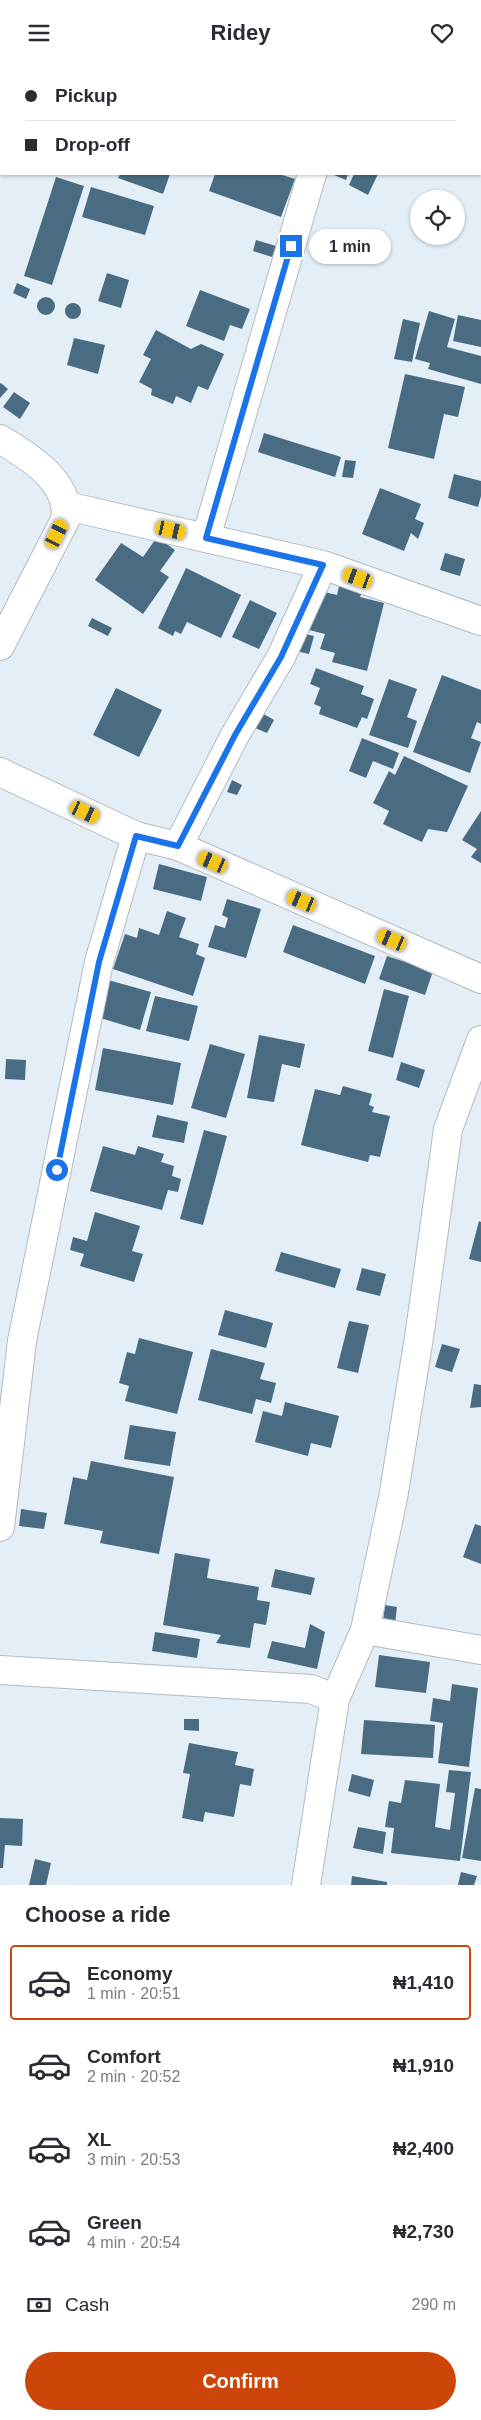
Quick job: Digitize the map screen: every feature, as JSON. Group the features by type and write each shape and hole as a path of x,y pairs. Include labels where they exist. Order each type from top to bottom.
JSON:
{"street":[{"path":"206,538 312,175"},
{"path":"0,439 25,454 55,483 62,491 67,506 65,520 0,646"},
{"path":"67,506 323,565 481,621"},
{"path":"178,846 235,735 281,657 323,565"},
{"path":"0,772 136,836 178,846 481,979"},
{"path":"0,1527 24,1331 99,962 136,836"},
{"path":"306,1885 335,1699 366,1631 393,1498 420,1331 448,1129 481,1040"},
{"path":"366,1631 481,1650"},
{"path":"0,1670 311,1689 335,1699"}],"building":[{"path":"120,175 170,175 163,194 118,178"},
{"path":"215,175 282,175 295,179 281,217 209,191"},
{"path":"334,175 348,175 346,180"},
{"path":"354,175 378,175 368,195 349,185"},
{"path":"56,177 84,186 52,285 24,276"},
{"path":"91,187 154,206 145,235 82,217"},
{"path":"256,240 276,246 272,257 253,251"},
{"path":"107,273 129,280 121,308 98,301"},
{"path":"17,283 30,289 26,299 13,293"},
{"path":"200,290 250,309 242,329 230,325 224,341 186,326"},
{"path":"42,297 50,297 55,302 53,313 42,315 37,310 37,302"},
{"path":"73,303 79,305 81,311 79,317 73,319 67,317 65,311 67,305"},
{"path":"429,311 455,319 447,347 481,356 481,384 428,369 430,363 415,359"},
{"path":"458,315 481,320 481,347 453,341"},
{"path":"403,319 420,323 412,362 394,359"},
{"path":"156,330 191,349 201,344 224,354 208,390 198,386 191,403 176,396 173,404 151,395 152,389 139,382 151,359 143,355"},
{"path":"74,338 105,345 98,374 67,365"},
{"path":"405,374 465,387 458,417 444,414 434,459 388,448"},
{"path":"0,384 8,389 0,398"},
{"path":"14,392 30,403 20,419 3,407"},
{"path":"264,433 341,457 335,477 258,452"},
{"path":"345,460 356,461 353,478 342,477"},
{"path":"454,474 481,481 481,496 478,507 448,498"},
{"path":"380,488 421,504 415,519 424,523 418,539 411,533 404,551 362,534"},
{"path":"157,537 175,550 160,571 169,577 143,614 95,580 121,543 143,557"},
{"path":"445,553 465,559 460,576 440,570"},
{"path":"186,568 241,595 221,638 187,622 181,634 175,631 173,636 158,628"},
{"path":"339,586 362,592 360,597 384,603 367,671 332,662 335,653 320,649 325,634 309,630 320,591 337,595"},
{"path":"250,600 277,613 259,649 232,637"},
{"path":"92,618 112,628 108,636 88,626"},
{"path":"301,633 314,636 309,654 296,651"},
{"path":"316,668 364,686 361,694 374,699 367,719 362,717 357,728 319,714 321,707 314,704 320,688 310,684"},
{"path":"442,675 481,690 481,724 477,722 471,738 481,742 470,773 413,752"},
{"path":"389,679 417,689 407,717 417,721 408,748 369,735"},
{"path":"116,688 162,710 139,757 93,735"},
{"path":"262,713 274,720 267,733 255,728"},
{"path":"362,738 399,753 393,769 373,761 366,778 349,771"},
{"path":"404,756 468,786 447,832 428,829 422,842 383,824 389,811 373,803 389,771 395,775"},
{"path":"232,780 242,785 237,795 227,792"},
{"path":"481,811 481,863 471,857 477,849 462,840"},
{"path":"159,864 207,877 201,901 153,889"},
{"path":"227,899 261,909 246,958 208,947 215,925 225,928 228,918 222,915"},
{"path":"167,911 186,918 179,937 199,944 196,954 205,958 193,996 113,969 125,934 137,938 139,928 159,935"},
{"path":"293,925 375,956 365,984 283,952"},
{"path":"387,956 433,971 425,995 379,979"},
{"path":"108,980 151,992 140,1030 97,1017"},
{"path":"384,989 409,996 393,1058 368,1051"},
{"path":"155,996 198,1006 189,1041 146,1031"},
{"path":"259,1035 305,1044 300,1068 282,1064 274,1102 247,1098"},
{"path":"210,1044 245,1054 226,1118 191,1108"},
{"path":"103,1048 181,1063 173,1105 95,1090"},
{"path":"6,1059 26,1060 25,1080 5,1079"},
{"path":"401,1062 425,1070 419,1088 396,1080"},
{"path":"343,1086 372,1094 369,1105 374,1107 372,1112 390,1116 380,1157 370,1155 368,1162 301,1145 315,1089 340,1095"},
{"path":"157,1115 188,1122 184,1143 152,1137"},
{"path":"204,1130 227,1136 203,1225 180,1219"},
{"path":"103,1146 135,1155 138,1146 164,1154 161,1162 174,1166 172,1176 181,1179 178,1192 168,1190 162,1210 90,1191"},
{"path":"95,1212 140,1226 132,1251 143,1254 134,1282 80,1266 84,1254 70,1250 73,1237 87,1241"},
{"path":"479,1221 481,1222 481,1262 469,1259"},
{"path":"281,1252 341,1269 335,1288 275,1271"},
{"path":"362,1268 386,1274 380,1296 356,1290"},
{"path":"225,1310 273,1323 266,1348 218,1335"},
{"path":"349,1321 369,1325 358,1373 337,1368"},
{"path":"139,1338 193,1352 177,1414 125,1401 129,1386 119,1383 127,1352 135,1354"},
{"path":"442,1344 460,1349 452,1372 435,1367"},
{"path":"211,1349 265,1363 260,1379 276,1383 271,1403 256,1399 252,1414 198,1400"},
{"path":"474,1384 481,1385 481,1407 470,1408"},
{"path":"285,1402 339,1416 331,1448 311,1443 308,1456 255,1442 263,1411 282,1416"},
{"path":"130,1425 176,1432 170,1466 124,1459"},
{"path":"91,1461 174,1477 159,1554 100,1543 103,1531 64,1524 73,1477 87,1480"},
{"path":"21,1509 47,1513 44,1529 19,1526"},
{"path":"475,1524 481,1526 481,1564 463,1557"},
{"path":"175,1553 210,1559 207,1578 259,1587 257,1600 270,1602 266,1625 254,1623 250,1648 216,1643 221,1635 163,1625"},
{"path":"275,1569 315,1578 311,1595 271,1587"},
{"path":"385,1605 397,1607 395,1624 383,1622"},
{"path":"310,1624 325,1632 317,1669 267,1658 272,1641 305,1648"},
{"path":"155,1632 200,1639 197,1658 152,1651"},
{"path":"379,1655 430,1662 426,1693 375,1687"},
{"path":"452,1684 478,1688 469,1767 438,1763 443,1723 430,1721 433,1698 450,1701"},
{"path":"184,1719 199,1719 199,1731 184,1730"},
{"path":"364,1720 435,1725 433,1758 361,1754"},
{"path":"189,1743 238,1752 235,1765 254,1769 251,1786 240,1784 234,1817 205,1812 203,1822 182,1818 190,1774 183,1773"},
{"path":"449,1770 471,1772 460,1861 391,1853 394,1828 385,1827 389,1801 401,1803 405,1780 440,1784 435,1827 450,1830 455,1793 446,1792"},
{"path":"352,1774 374,1780 370,1797 348,1791"},
{"path":"475,1788 481,1789 481,1861 462,1858"},
{"path":"0,1818 23,1819 22,1846 5,1845 3,1868 0,1868"},
{"path":"358,1827 386,1832 383,1854 353,1848"},
{"path":"35,1859 51,1863 46,1885 29,1885"},
{"path":"461,1872 477,1876 474,1885 458,1885"},
{"path":"352,1876 387,1882 387,1885 351,1885"}],"route":[{"path":"57,1170 99,962 136,836 178,846 235,735 281,657 323,565 206,538 291,246"}]}
